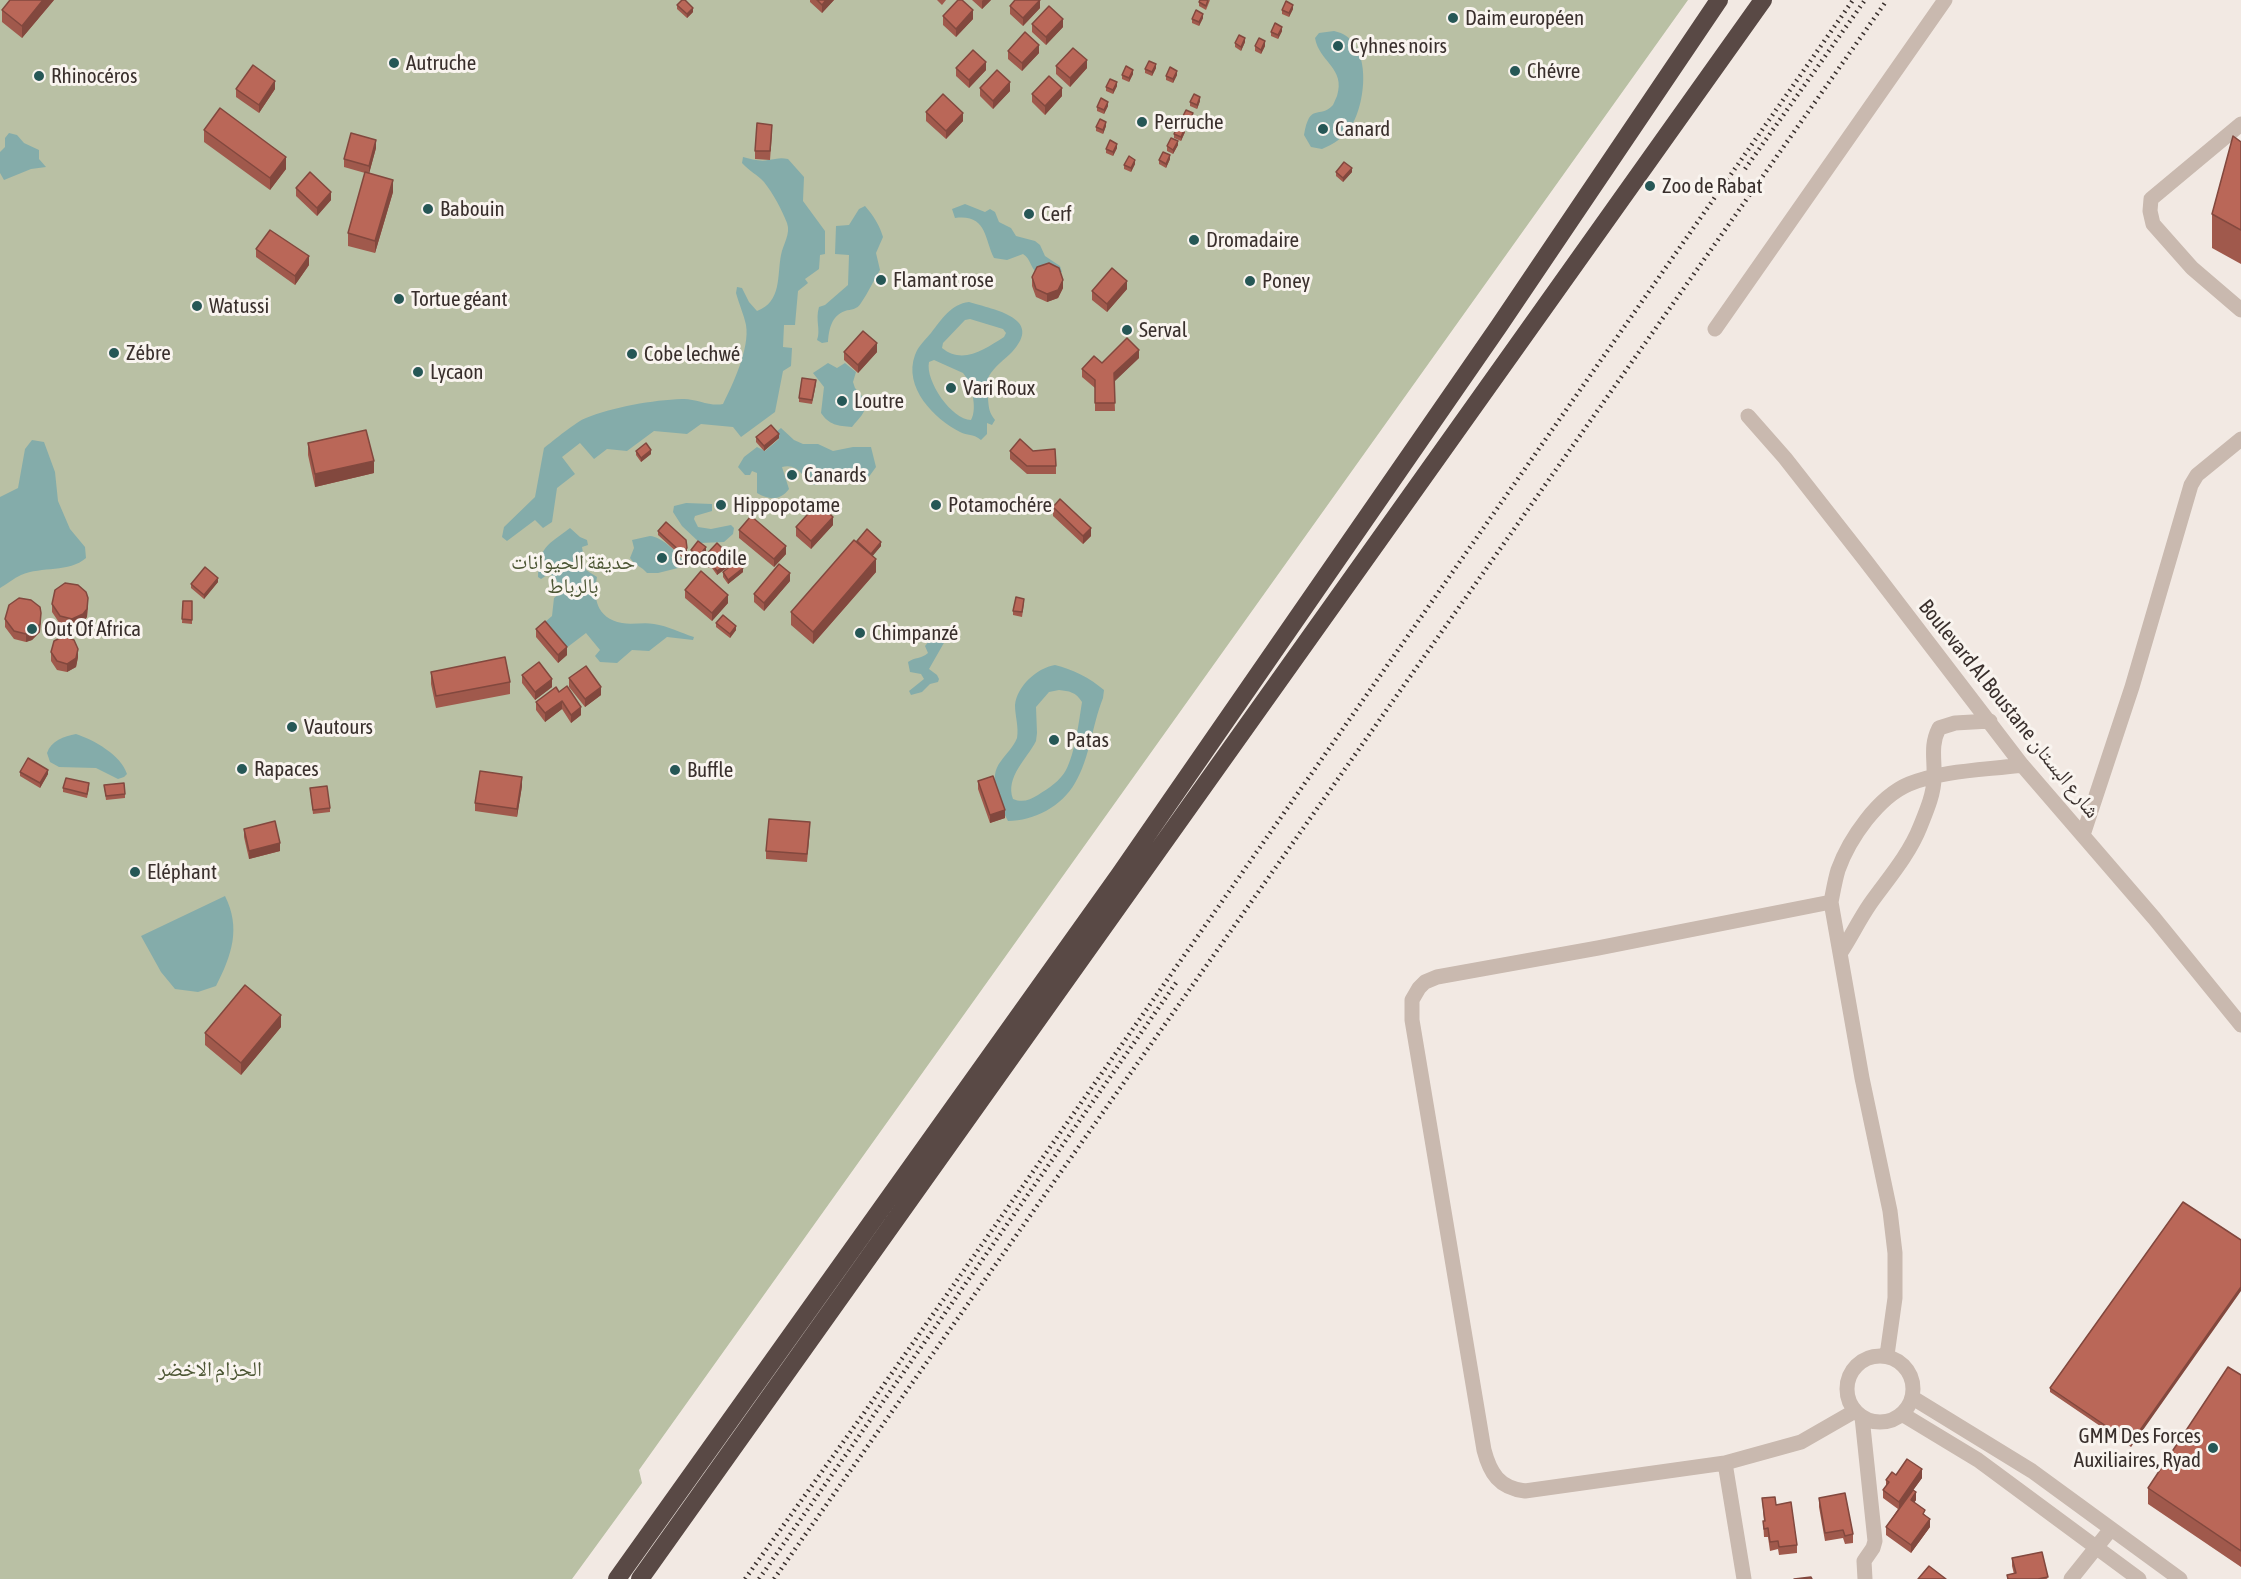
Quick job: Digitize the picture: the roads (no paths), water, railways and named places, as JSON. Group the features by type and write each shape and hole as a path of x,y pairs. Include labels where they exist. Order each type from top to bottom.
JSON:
{"highway":[{"path":"617,1579 1127,865 1499,326 1719,0"},
{"path":"1729,48 1747,0"},
{"path":"639,1579 1763,0"}],"street":[{"path":"1715,329 1945,0"},
{"path":"2241,124 2151,199 2150,211 2153,224 2192,268 2241,310"},
{"name":"Boulevard Al Boustane شارع البستان","path":"1748,416 1785,458 2022,765 2241,1025"},
{"path":"2083,835 2132,687 2191,485 2197,475 2241,439"},
{"path":"1841,952 1920,828 1933,790 1932,751 1934,738 1939,728 1955,723 1990,721"},
{"path":"1887,1355 1895,1298 1895,1252 1890,1211 1862,1078 1831,902 1838,870 1851,845 1884,799 1908,785 1934,777 2022,765"},
{"path":"1831,902 1598,948 1453,972 1425,982 1412,1000 1414,1030 1484,1450 1488,1465 1496,1479 1514,1490 1525,1491 1725,1462 1801,1442 1859,1414 1882,1422 1893,1420 1902,1414 1913,1398 1914,1384 1909,1371 1900,1361 1887,1355 1870,1356 1856,1365 1848,1380 1847,1396 1859,1414 1875,1541 1864,1561 1865,1579"},
{"path":"1913,1398 2031,1471 2180,1579"},
{"path":"1902,1414 1978,1460 2139,1579"},
{"path":"1725,1462 1744,1579"},
{"path":"2071,1579 2111,1529"}],"water":[{"path":"1334,31 1347,36 1355,46 1361,58 1363,87 1361,102 1351,127 1338,140 1322,149 1311,147 1304,135 1309,118 1328,109 1333,105 1337,96 1338,78 1321,53 1315,38 1319,33"},
{"path":"9,133 17,135 24,143 39,150 39,159 46,167 31,169 4,180 0,173 0,152 5,147 5,138"},
{"path":"743,157 762,161 788,159 804,177 803,201 825,231 825,254 820,255 819,269 805,279 808,283 798,291 795,325 784,325 783,347 792,348 791,366 783,371 775,412 741,437 733,427 701,424 687,434 654,431 627,451 607,449 594,459 580,443 562,457 575,474 557,488 552,522 543,528 535,520 507,541 502,537 504,527 535,497 544,448 577,423 608,411 659,401 687,399 723,404 740,366 746,344 746,325 736,293 737,287 742,288 757,311 771,301 777,287 781,255 788,231 787,223 774,196 762,180 742,163"},
{"path":"965,204 985,212 990,209 995,212 999,222 1011,228 1016,236 1035,241 1040,245 1045,256 1060,266 1062,272 1037,273 1023,254 1007,260 994,258 979,224 965,218 955,218 952,209"},
{"path":"865,206 876,221 883,237 876,253 880,270 859,305 837,316 830,328 828,342 822,343 817,340 819,307 825,305 848,285 849,255 835,254 836,226 849,225 859,209"},
{"path":"969,302 1002,312 1019,323 1022,331 1020,340 1012,352 989,376 987,384 989,405 995,420 992,425 987,423 987,434 981,440 960,432 940,419 923,401 913,379 912,367 918,349 947,313","holes":["970,319 1003,329 1006,333 997,342 966,355 950,353 942,348 943,343 965,320","934,360 963,373 966,377 974,402 971,420 956,414 941,398 929,370 929,362"]},
{"path":"828,363 837,368 845,363 856,372 853,382 855,388 867,402 863,413 852,427 834,424 821,413 824,387 813,373"},
{"path":"781,428 794,440 803,444 818,444 833,451 853,447 871,447 876,467 868,478 855,483 835,475 814,485 796,469 788,466 782,467 789,489 786,493 770,498 761,495 757,493 757,473 752,471 750,475 745,475 738,467 744,457 757,447 765,451 779,439 776,432"},
{"path":"32,440 44,442 55,472 58,501 70,529 85,547 86,558 64,568 29,572 0,588 0,497 18,488 25,449"},
{"path":"686,503 712,504 712,511 695,516 698,527 711,529 731,525 734,528 733,534 724,542 700,543 682,526 673,512 674,506"},
{"path":"570,528 587,540 588,545 582,547 586,570 597,577 596,599 598,606 607,617 622,623 650,623 664,626 694,637 693,640 667,637 649,651 632,650 617,663 600,662 595,656 600,650 586,633 565,649 537,629 552,616 554,598 564,590 550,573 541,579 538,577 540,559 546,547"},
{"path":"650,536 659,539 673,549 683,561 682,567 658,573 647,573 634,562 630,558 634,548 632,540"},
{"path":"941,627 949,634 929,669 937,675 938,682 930,684 922,692 911,695 909,691 924,679 921,674 910,672 908,662 928,653 925,646 936,628"},
{"path":"1055,665 1087,678 1104,690 1103,698 1084,763 1075,783 1063,799 1037,815 1008,821 998,799 995,775 1001,761 1017,738 1015,705 1020,691 1029,679","holes":["1059,690 1075,694 1082,702 1069,763 1061,778 1035,797 1023,801 1013,799 1011,791 1014,776 1036,741 1036,707 1049,692"]},
{"path":"76,734 91,740 113,755 127,774 118,779 96,768 59,767 50,762 47,753 52,745"},
{"path":"225,896 233,919 232,941 230,952 216,986 198,992 175,989 161,972 141,936"}],"railway":[{"path":"745,1579 864,1413 1853,0"},
{"path":"1745,169 1865,0"},
{"path":"774,1579 1887,0"},
{"path":"759,1579 1178,980"}],"place":[{"name":"Daim européen","path":"1453,18"},
{"name":"Cyhnes noirs","path":"1338,46"},
{"name":"Autruche","path":"394,63"},
{"name":"Chévre","path":"1515,71"},
{"name":"Rhinocéros","path":"39,76"},
{"name":"Perruche","path":"1142,122"},
{"name":"Canard","path":"1323,129"},
{"name":"Zoo de Rabat","path":"1650,186"},
{"name":"Babouin","path":"428,209"},
{"name":"Cerf","path":"1029,214"},
{"name":"Dromadaire","path":"1194,240"},
{"name":"Flamant rose","path":"881,280"},
{"name":"Poney","path":"1250,281"},
{"name":"Tortue géant","path":"399,299"},
{"name":"Watussi","path":"197,306"},
{"name":"Serval","path":"1127,330"},
{"name":"Zébre","path":"114,353"},
{"name":"Cobe lechwé","path":"632,354"},
{"name":"Lycaon","path":"418,372"},
{"name":"Vari Roux","path":"951,388"},
{"name":"Loutre","path":"842,401"},
{"name":"Canards","path":"792,475"},
{"name":"Hippopotame","path":"721,505"},
{"name":"Potamochére","path":"936,505"},
{"name":"Crocodile","path":"662,558"},
{"name":"Out Of Africa","path":"32,629"},
{"name":"Chimpanzé","path":"860,633"},
{"name":"Vautours","path":"292,727"},
{"name":"Patas","path":"1054,740"},
{"name":"Rapaces","path":"242,769"},
{"name":"Buffle","path":"675,770"},
{"name":"Eléphant","path":"135,872"},
{"name":"GMM Des Forces Auxiliaires, Ryad","path":"2213,1448"}],"park label":[{"name":"حديقة الحيوانات بالرباط","path":"573,574"},
{"name":"الحزام الاخضر","path":"210,1369"}]}
